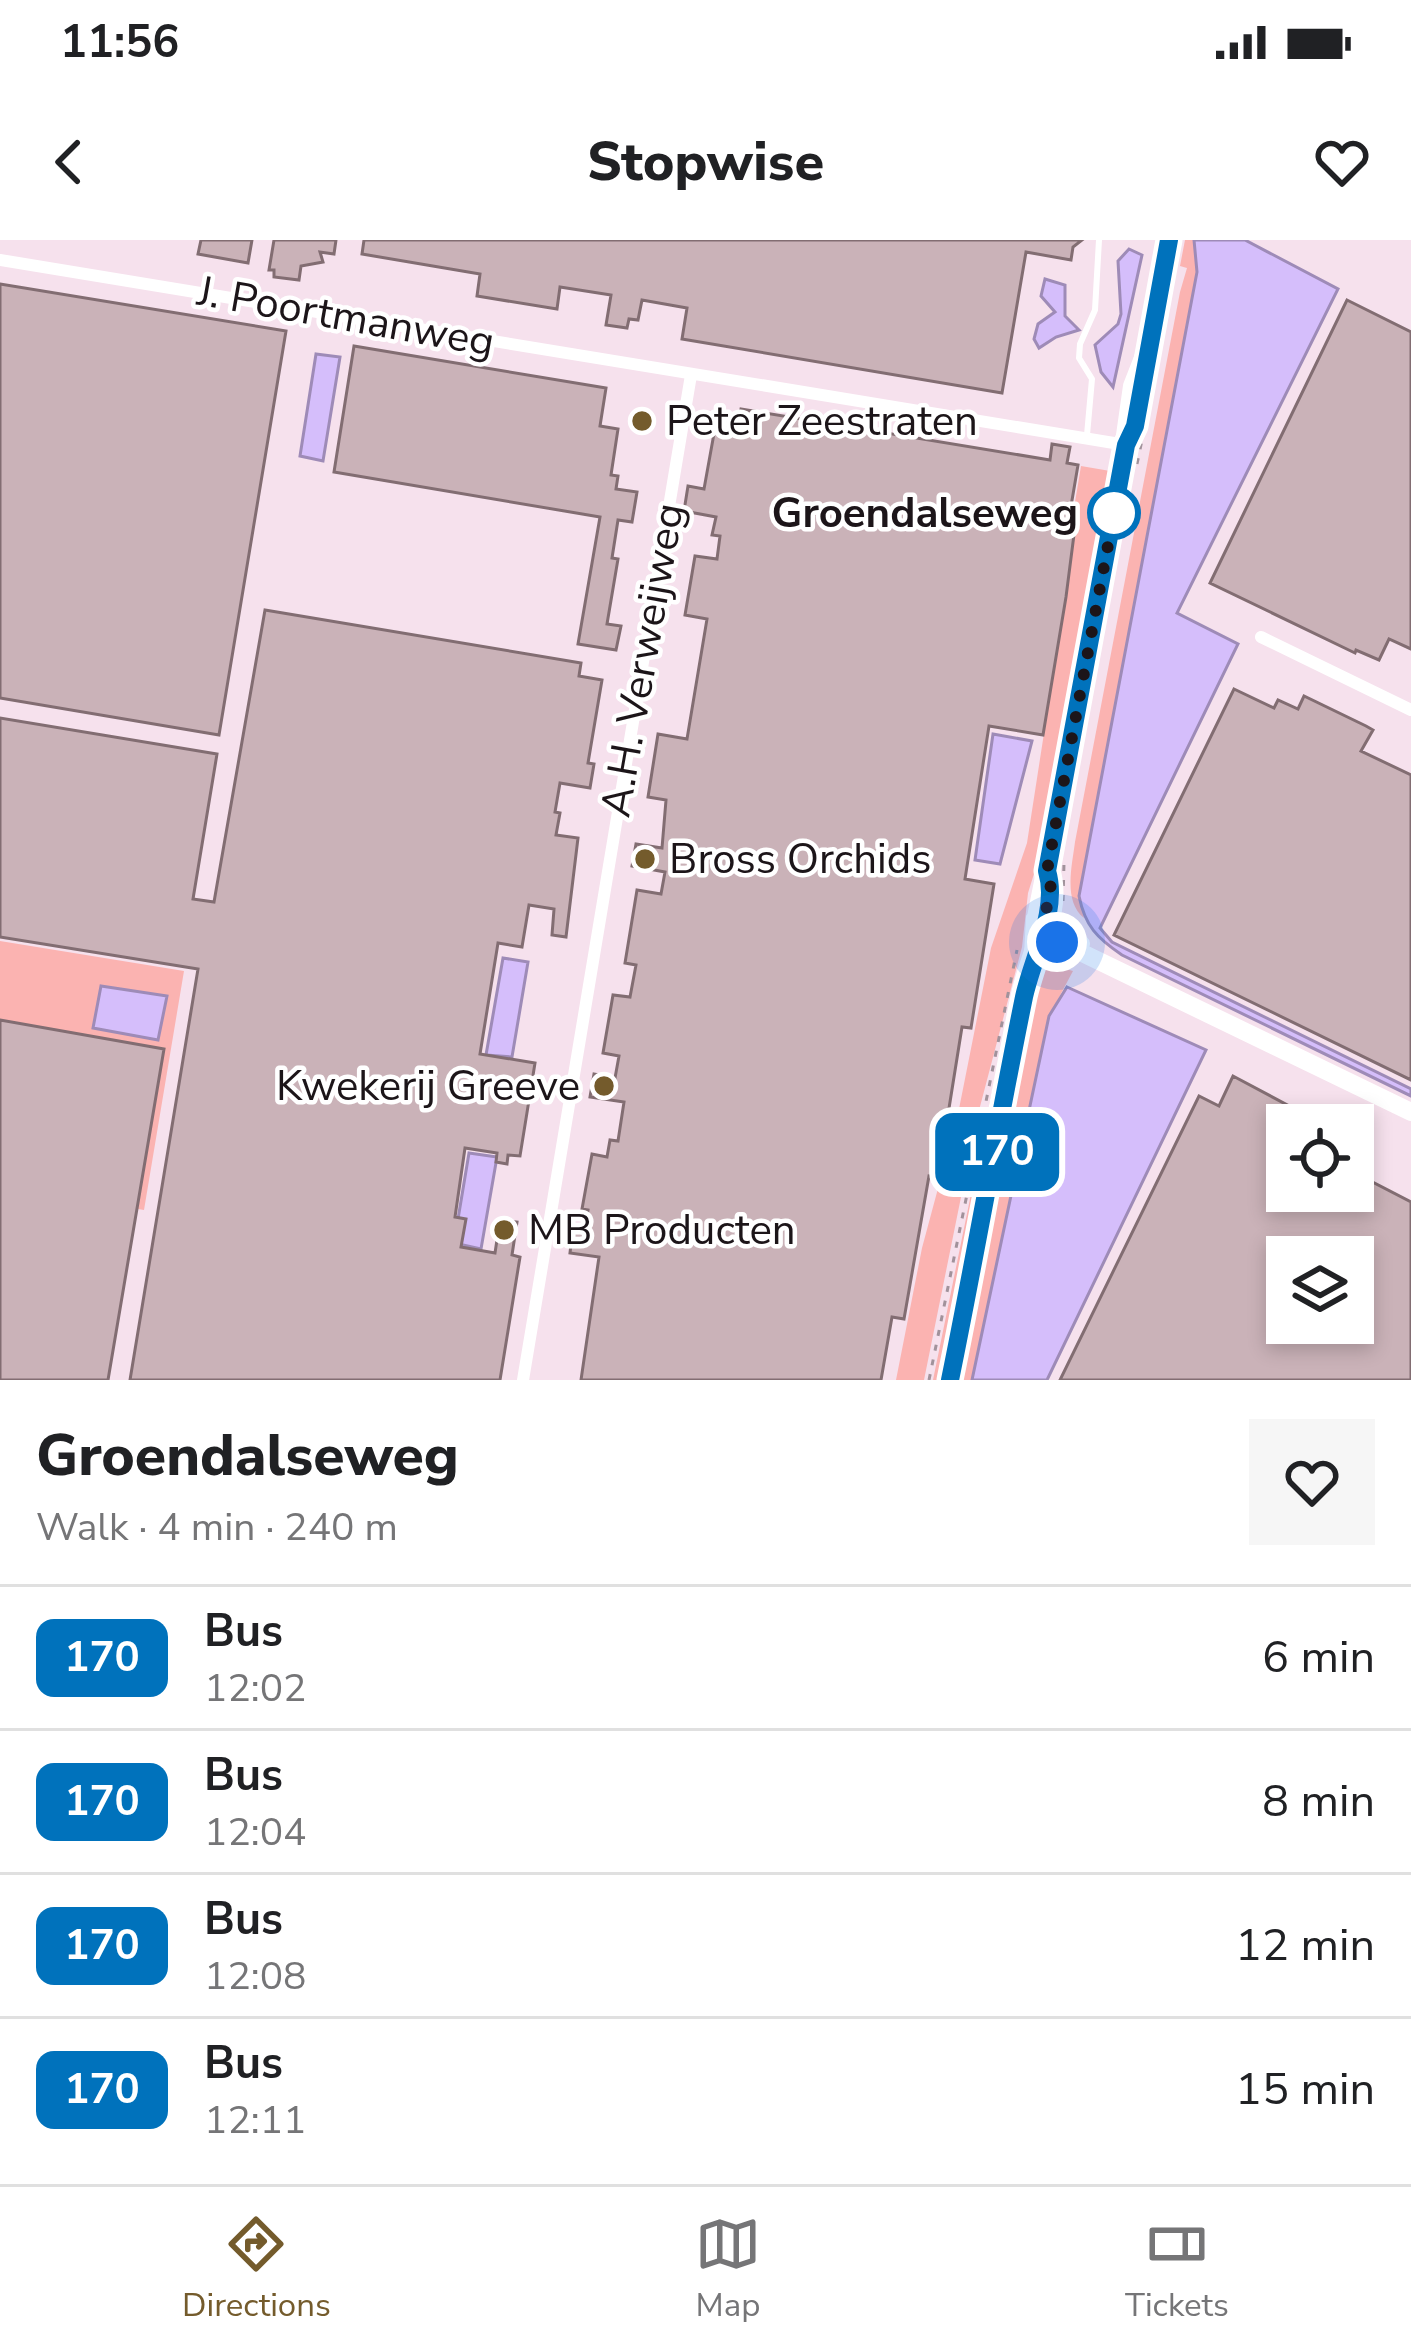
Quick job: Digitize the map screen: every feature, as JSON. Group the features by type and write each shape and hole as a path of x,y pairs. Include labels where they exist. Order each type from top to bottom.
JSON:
{"street":[{"path":"1162,241 1148,345 1124,424 1126,445 1036,917 1042,933 1411,1112"},
{"name":"J. Poortmanweg","path":"0,260 691,374"},
{"path":"691,374 1126,445"},
{"name":"A.H. Verweijweg","path":"523,1380 691,374"},
{"path":"1261,637 1411,710"},
{"path":"1042,933 1051,884 1047,871"},
{"path":"1047,905 1048,917 1088,952"}],"lane":[{"path":"1086,439 1092,379 1078,358 1096,310 1100,240"},
{"path":"1024,993 1034,882 1047,871"},
{"path":"950,1380 1024,993 1042,933"}],"path":[{"path":"928,1380 1013,958 1017,950 1025,951"}],"shaded area":[{"path":"1185,240 1194,240 1197,272 1079,896 1084,918 1071,893 1075,842 1187,268 1180,266"},
{"path":"1194,240 1245,240 1338,289 1177,613 1238,644 1100,928 1112,942 1411,1089 1411,1096 1122,955 1093,930 1079,896 1197,272"},
{"path":"1129,249 1142,255 1113,387 1101,372 1095,345 1118,324 1118,261"},
{"path":"1045,279 1065,285 1065,316 1079,330 1039,348 1034,339 1038,324 1055,312 1041,296"},
{"path":"316,354 340,357 323,461 300,456"},
{"path":"1081,466 1116,472 1048,829 1028,893 1022,947 977,1118 924,1380 896,1380 991,948 1027,843 1077,520 1073,514"},
{"path":"993,734 1032,741 1000,864 975,860"},
{"path":"0,941 184,971 144,1210 0,1186"},
{"path":"503,958 528,962 512,1057 486,1055"},
{"path":"1042,962 1073,971 1049,1016 972,1380 958,1380"},
{"path":"101,986 167,996 158,1040 93,1028"},
{"path":"1067,987 1206,1050 1047,1380 972,1380 1049,1016"},
{"path":"999,1057 1006,1058 978,1219 944,1380 933,1380"},
{"path":"469,1153 497,1157 481,1249 454,1243"}],"building":[{"path":"201,240 252,240 248,263 198,254"},
{"path":"274,240 336,240 334,254 320,252 323,262 301,266 299,280 274,277 274,270 269,270"},
{"path":"364,240 1082,240 1073,247 1071,260 1026,252 1002,393 682,339 687,308 642,300 638,320 629,319 627,328 606,325 611,295 560,287 557,309 477,296 480,274 362,254"},
{"path":"0,284 286,331 219,735 0,698"},
{"path":"1347,300 1411,332 1411,649 1389,639 1379,660 1210,583"},
{"path":"354,346 606,388 600,426 618,429 611,475 618,476 616,489 637,492 632,522 618,520 612,558 618,559 607,624 621,626 616,650 578,644 600,517 334,472"},
{"path":"741,409 1050,460 1052,444 1070,447 1067,463 1078,465 1069,518 1076,519 1066,597 1043,735 989,726 965,879 994,884 971,1028 962,1027 938,1177 929,1176 904,1319 892,1317 881,1380 581,1380 599,1257 570,1253 573,1227 585,1229 588,1210 582,1209 592,1154 607,1157 610,1140 618,1141 624,1102 590,1097 594,1074 615,1078 619,1056 603,1053 613,995 630,997 636,965 625,963 637,890 661,894 665,872 632,866 636,844 662,848 666,800 648,797 658,734 687,739 707,619 685,615 695,556 717,559 720,536 712,535 716,517 684,511 688,486 704,489 715,428 737,432"},
{"path":"265,610 581,663 579,676 602,680 588,763 594,764 590,788 560,783 555,812 560,813 556,835 578,838 566,937 552,935 554,909 529,905 522,947 498,943 480,1054 535,1063 520,1156 508,1155 507,1164 496,1162 497,1153 465,1148 455,1217 466,1219 461,1247 495,1253 500,1220 517,1222 512,1255 520,1257 500,1380 130,1380 198,969 0,937 0,718 217,754 193,899 214,902"},
{"path":"1234,689 1274,708 1278,700 1298,709 1304,696 1366,726 1373,730 1361,751 1411,775 1411,1080 1114,935"},
{"path":"0,1020 164,1049 108,1380 0,1380"},
{"path":"1233,1076 1286,1104 1266,1104 1266,1212 1374,1212 1374,1183 1411,1202 1411,1380 1060,1380 1199,1096 1219,1106"}],"bus line":[{"name":"170","path":"950,1380 1024,993 1038,952 1051,884 1047,871 1169,240"}],"place":[{"name":"Peter Zeestraten","path":"642,421"},
{"name":"Groendalseweg","path":"1114,513"},
{"name":"Bross Orchids","path":"645,859"},
{"name":"Kwekerij Greeve","path":"604,1086"},
{"name":"MB Producten","path":"504,1230"}],"route":[{"path":"1057,942 1042,933 1051,884 1047,871 1114,513"}]}
